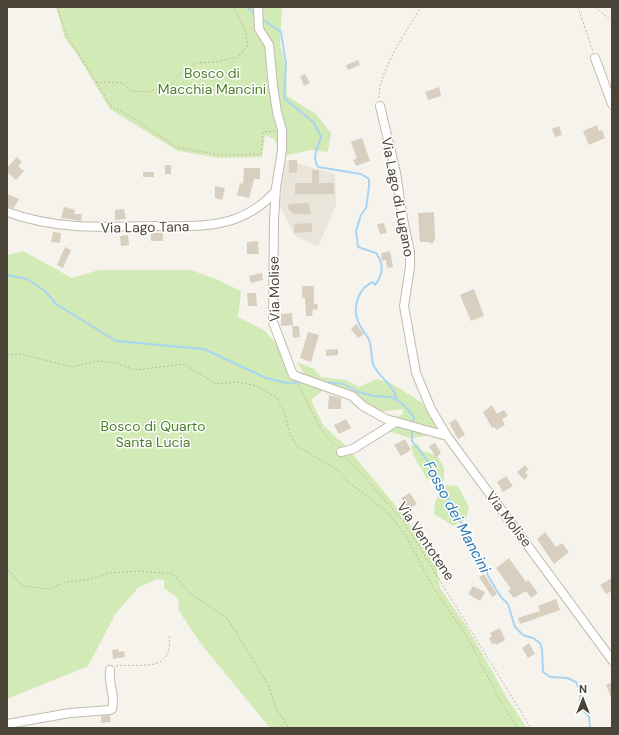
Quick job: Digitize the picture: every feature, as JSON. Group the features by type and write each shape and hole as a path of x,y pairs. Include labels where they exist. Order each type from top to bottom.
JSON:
{"street":[{"name":"Via Molise","path":"258,7 259,29 269,45 276,112 282,130 281,157 275,192 273,322 293,375"},
{"path":"595,58 612,104"},
{"name":"Via Lago di Lugano","path":"380,106 396,173 410,252 410,267 404,306 416,373 431,409 447,436"},
{"name":"Via Lago Tana","path":"7,212 42,222 89,228 213,224 246,215 263,204 275,192"},
{"path":"293,375 314,384 352,396 378,415 408,426 447,436"},
{"path":"341,452 353,448 396,422"},
{"name":"Via Molise","path":"447,436 612,660"},
{"path":"7,724 70,713 110,710 114,704 110,684 110,670"}],"path":[{"path":"57,7 67,36 111,106 138,121 176,147 220,155 261,154 263,132 282,130"},
{"path":"95,82 123,83 131,91 147,92 169,85 183,72 198,63 216,62 238,57 248,45 245,30 234,7"},
{"path":"380,106 379,93 383,78 404,34 421,7"},
{"path":"578,7 595,58"},
{"path":"595,7 612,21"},
{"path":"7,355 20,354 72,367 98,361 116,363 135,370 184,364 216,384 237,382 257,386 276,398 284,410 290,434 298,446 338,470 349,483 372,498 388,513 406,536 433,587 469,640 498,697 518,728"},
{"name":"Via Ventotene","path":"293,375 320,428 402,519 531,728"},
{"path":"7,566 8,570 22,586 48,589 67,582 86,580 110,573 140,572 173,574 190,593 228,619 268,685 276,710 289,728"},
{"path":"110,670 117,666 161,662 167,657 170,650 169,636"}],"shaded area":[{"path":"285,160 335,174 336,205 318,247 295,236 280,206"}],"green space":[{"name":"Bosco di Macchia Mancini","path":"56,7 282,7 280,44 286,70 287,96 316,114 331,133 328,152 311,150 282,156 274,139 265,135 262,157 219,158 178,151 110,109 77,54 65,38"},
{"name":"Bosco di Quarto Santa Lucia","path":"23,251 72,278 99,270 191,270 218,280 241,291 238,317 264,330 283,351 288,371 305,375 297,362 314,369 321,377 346,380 359,387 376,379 389,382 421,402 436,425 427,436 409,438 389,431 389,418 402,415 403,409 380,412 359,402 350,389 322,391 311,400 323,425 347,447 408,521 437,569 440,588 469,630 507,698 527,728 270,728 201,644 179,611 178,598 164,588 164,580 157,579 138,588 116,613 88,666 7,699 7,255"},
{"path":"417,443 422,451 437,455 444,468 444,481 427,479 413,455 411,446"},
{"path":"442,485 458,486 469,507 466,519 453,526 434,514 435,503"}],"building":[{"path":"358,60 360,65 348,70 346,65"},
{"path":"305,74 310,83 304,86 300,76"},
{"path":"439,87 441,96 428,100 425,92"},
{"path":"597,125 599,131 602,130 605,138 589,145 583,131"},
{"path":"559,126 562,135 555,137 552,129"},
{"path":"362,138 370,161 356,166 353,160 357,158 351,142"},
{"path":"17,157 22,162 18,166 24,171 16,180 7,172 7,168"},
{"path":"289,160 297,160 297,173 289,173"},
{"path":"165,165 171,165 171,174 165,174"},
{"path":"244,168 260,168 260,179 254,179 249,198 237,195 240,183 243,184"},
{"path":"312,170 319,170 319,183 334,183 334,194 295,194 295,183 312,183"},
{"path":"143,172 154,172 154,177 143,177"},
{"path":"215,186 225,188 222,200 215,198"},
{"path":"7,194 19,199 14,208 7,207"},
{"path":"308,203 311,214 292,214 292,211 289,211 288,204"},
{"path":"64,207 75,210 74,214 82,214 81,221 61,218"},
{"path":"124,209 126,219 115,220 115,210"},
{"path":"434,212 435,239 432,244 429,242 420,242 418,213"},
{"path":"312,223 312,232 294,233 294,224"},
{"path":"384,223 387,233 380,234 377,224"},
{"path":"53,232 61,233 60,243 51,242"},
{"path":"151,233 163,233 163,241 151,241"},
{"path":"128,235 129,245 121,246 120,236"},
{"path":"258,241 259,254 247,254 247,242"},
{"path":"65,247 71,250 63,268 57,265"},
{"path":"390,251 393,267 387,268 386,260 382,261 381,253"},
{"path":"262,273 263,280 251,283 249,276"},
{"path":"302,286 314,286 314,304 318,304 317,310 313,309 312,316 306,316 305,298 302,298"},
{"path":"474,289 484,316 471,321 460,295"},
{"path":"247,293 256,293 257,306 248,306"},
{"path":"292,313 293,325 281,326 281,314"},
{"path":"356,324 364,334 358,338 351,329"},
{"path":"292,326 299,326 300,337 293,338"},
{"path":"308,332 319,335 311,362 300,358"},
{"path":"338,349 338,355 326,356 326,350"},
{"path":"329,395 341,398 341,409 328,409"},
{"path":"492,405 497,414 504,410 508,416 502,419 505,425 496,430 495,427 492,428 483,412"},
{"path":"346,419 351,428 339,434 334,425"},
{"path":"456,419 465,435 458,439 449,423"},
{"path":"405,439 411,450 401,456 394,445"},
{"path":"435,443 441,453 436,457 429,446"},
{"path":"525,465 529,470 525,472 528,476 524,480 517,472"},
{"path":"506,476 513,486 503,492 497,482"},
{"path":"410,493 417,504 408,509 401,498"},
{"path":"545,532 556,547 562,543 569,552 554,564 537,539"},
{"path":"509,558 526,582 528,580 538,593 531,598 526,591 514,598 508,591 511,589 496,568"},
{"path":"484,574 497,594 492,597 479,577"},
{"path":"612,578 612,591 606,594 600,585"},
{"path":"473,586 485,592 480,601 468,594"},
{"path":"556,599 560,610 520,624 518,618 540,611 538,606"},
{"path":"500,628 505,640 496,645 495,643 492,644 489,638 492,636 490,633"},
{"path":"529,643 535,654 528,658 522,648"},
{"path":"118,649 119,652 124,651 125,657 113,659 112,650"},
{"path":"612,682 612,700 606,685"},
{"path":"110,715 111,722 101,723 101,716"}],"waterway":[{"path":"247,7 255,14"},
{"path":"262,19 281,32 286,64 284,98 314,123 321,137 315,156 318,167 361,174 369,179 366,208 361,215 356,231 358,247 376,253 379,257 382,269 380,277 375,285 373,282 364,288 358,298 356,304 356,316 360,326 369,340 375,369 393,389 397,400"},
{"name":"Fosso dei Mancini","path":"7,275 27,279 45,291 56,304 116,341 204,349 266,378 287,383 303,382"},
{"name":"Fosso dei Mancini","path":"322,382 344,384 358,392 374,396 391,397 403,404 414,417 413,423"},
{"name":"Fosso dei Mancini","path":"412,428 412,441 431,465 436,481 451,503 455,517 462,523 467,532 470,547 483,562 488,576 501,597 508,604 515,627 523,635 533,638 540,643 542,649 543,672 550,677 567,678 576,682 581,692 579,707 589,716 590,728"}]}
